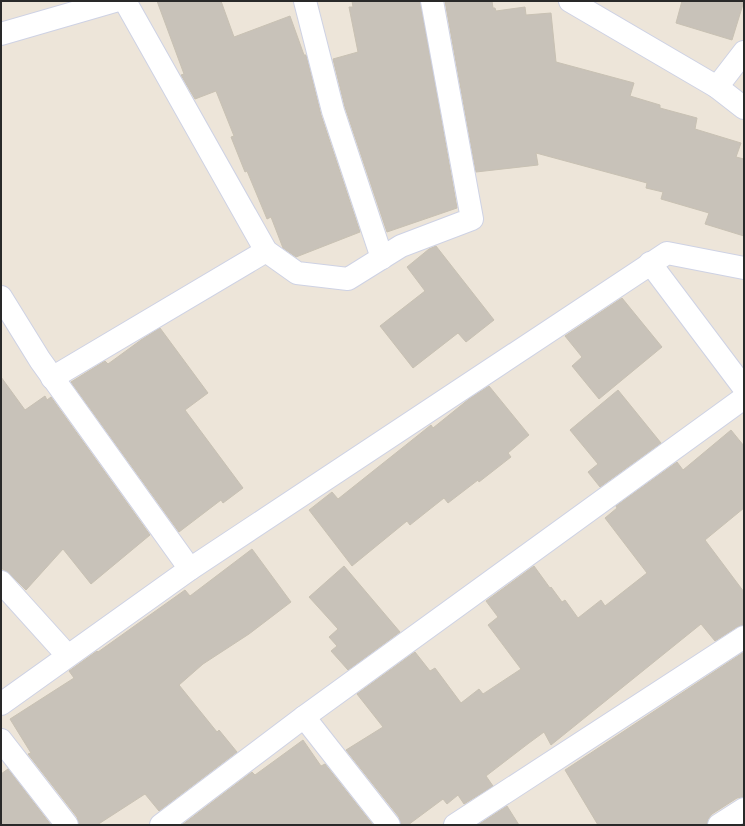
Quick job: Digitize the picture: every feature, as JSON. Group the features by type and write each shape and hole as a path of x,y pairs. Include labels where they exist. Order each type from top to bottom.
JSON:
{"street":[{"path":"1,34 115,1"},
{"path":"125,1 266,251 297,273 348,279 401,246 472,219 432,1"},
{"path":"305,1 333,111 382,258"},
{"path":"570,1 717,86 744,108"},
{"path":"717,86 744,52"},
{"path":"52,378 266,251"},
{"path":"1,704 190,569 667,253 744,268"},
{"path":"650,263 744,388"},
{"path":"1,297 52,378 190,569"},
{"path":"160,825 304,717 744,398"},
{"path":"1,582 68,655"},
{"path":"455,825 744,637"},
{"path":"304,717 389,825"},
{"path":"1,740 67,825"},
{"path":"719,825 744,809"}],"building":[{"path":"157,1 221,1 234,37 290,16 304,55 306,55 321,115 360,232 296,257 283,248 271,217 267,219 247,171 245,172 231,137 234,136 216,91 195,99 181,75 184,74"},
{"path":"352,1 420,1 457,208 387,232 345,107 333,59 358,52 349,7 353,7"},
{"path":"445,1 492,1 493,8 495,8 496,11 525,7 526,15 551,13 556,62 634,83 630,96 660,105 660,108 697,118 695,129 741,143 736,157 744,159 744,236 705,224 709,213 661,199 663,192 646,188 647,183 536,153 538,165 476,172"},
{"path":"682,1 744,1 732,40 676,23"},
{"path":"436,246 494,320 466,342 458,333 413,368 380,326 425,291 407,267 429,249"},
{"path":"622,298 662,347 599,399 572,366 582,357 565,336"},
{"path":"160,328 208,393 185,410 243,488 223,503 221,500 179,532 71,382 105,361 108,364"},
{"path":"1,377 25,410 45,396 47,400 51,397 150,535 91,584 63,549 26,590 10,574 1,568"},
{"path":"489,386 529,435 508,453 511,457 479,482 478,480 448,503 444,498 410,525 407,521 352,566 309,510 332,492 338,499 431,425 433,428 469,399"},
{"path":"618,390 661,443 600,487 588,472 598,464 570,430"},
{"path":"731,430 744,446 744,508 705,540 744,592 744,625 737,627 715,641 701,624 551,745 544,732 486,776 493,786 464,804 458,795 447,804 443,799 408,825 401,825 399,817 346,750 383,727 357,694 415,652 430,671 435,668 461,703 479,689 483,694 521,669 488,625 498,617 486,601 534,566 550,588 551,587 562,602 565,600 578,618 601,600 605,606 647,573 605,518 617,508 616,506 677,462 683,470"},
{"path":"252,549 291,602 249,634 203,664 179,685 217,732 219,730 237,752 159,811 145,794 97,825 79,825 77,817 28,754 31,753 10,719 74,678 69,671 97,651 98,652 185,590 190,596"},
{"path":"344,566 400,632 348,670 331,651 337,646 329,637 338,629 309,597"},
{"path":"744,652 744,797 737,798 712,814 708,819 707,825 598,825 565,770"},
{"path":"303,740 321,766 325,764 373,825 182,825 252,772 255,775"},
{"path":"8,769 51,825 1,825 1,774"},
{"path":"507,806 519,825 478,825"}]}
